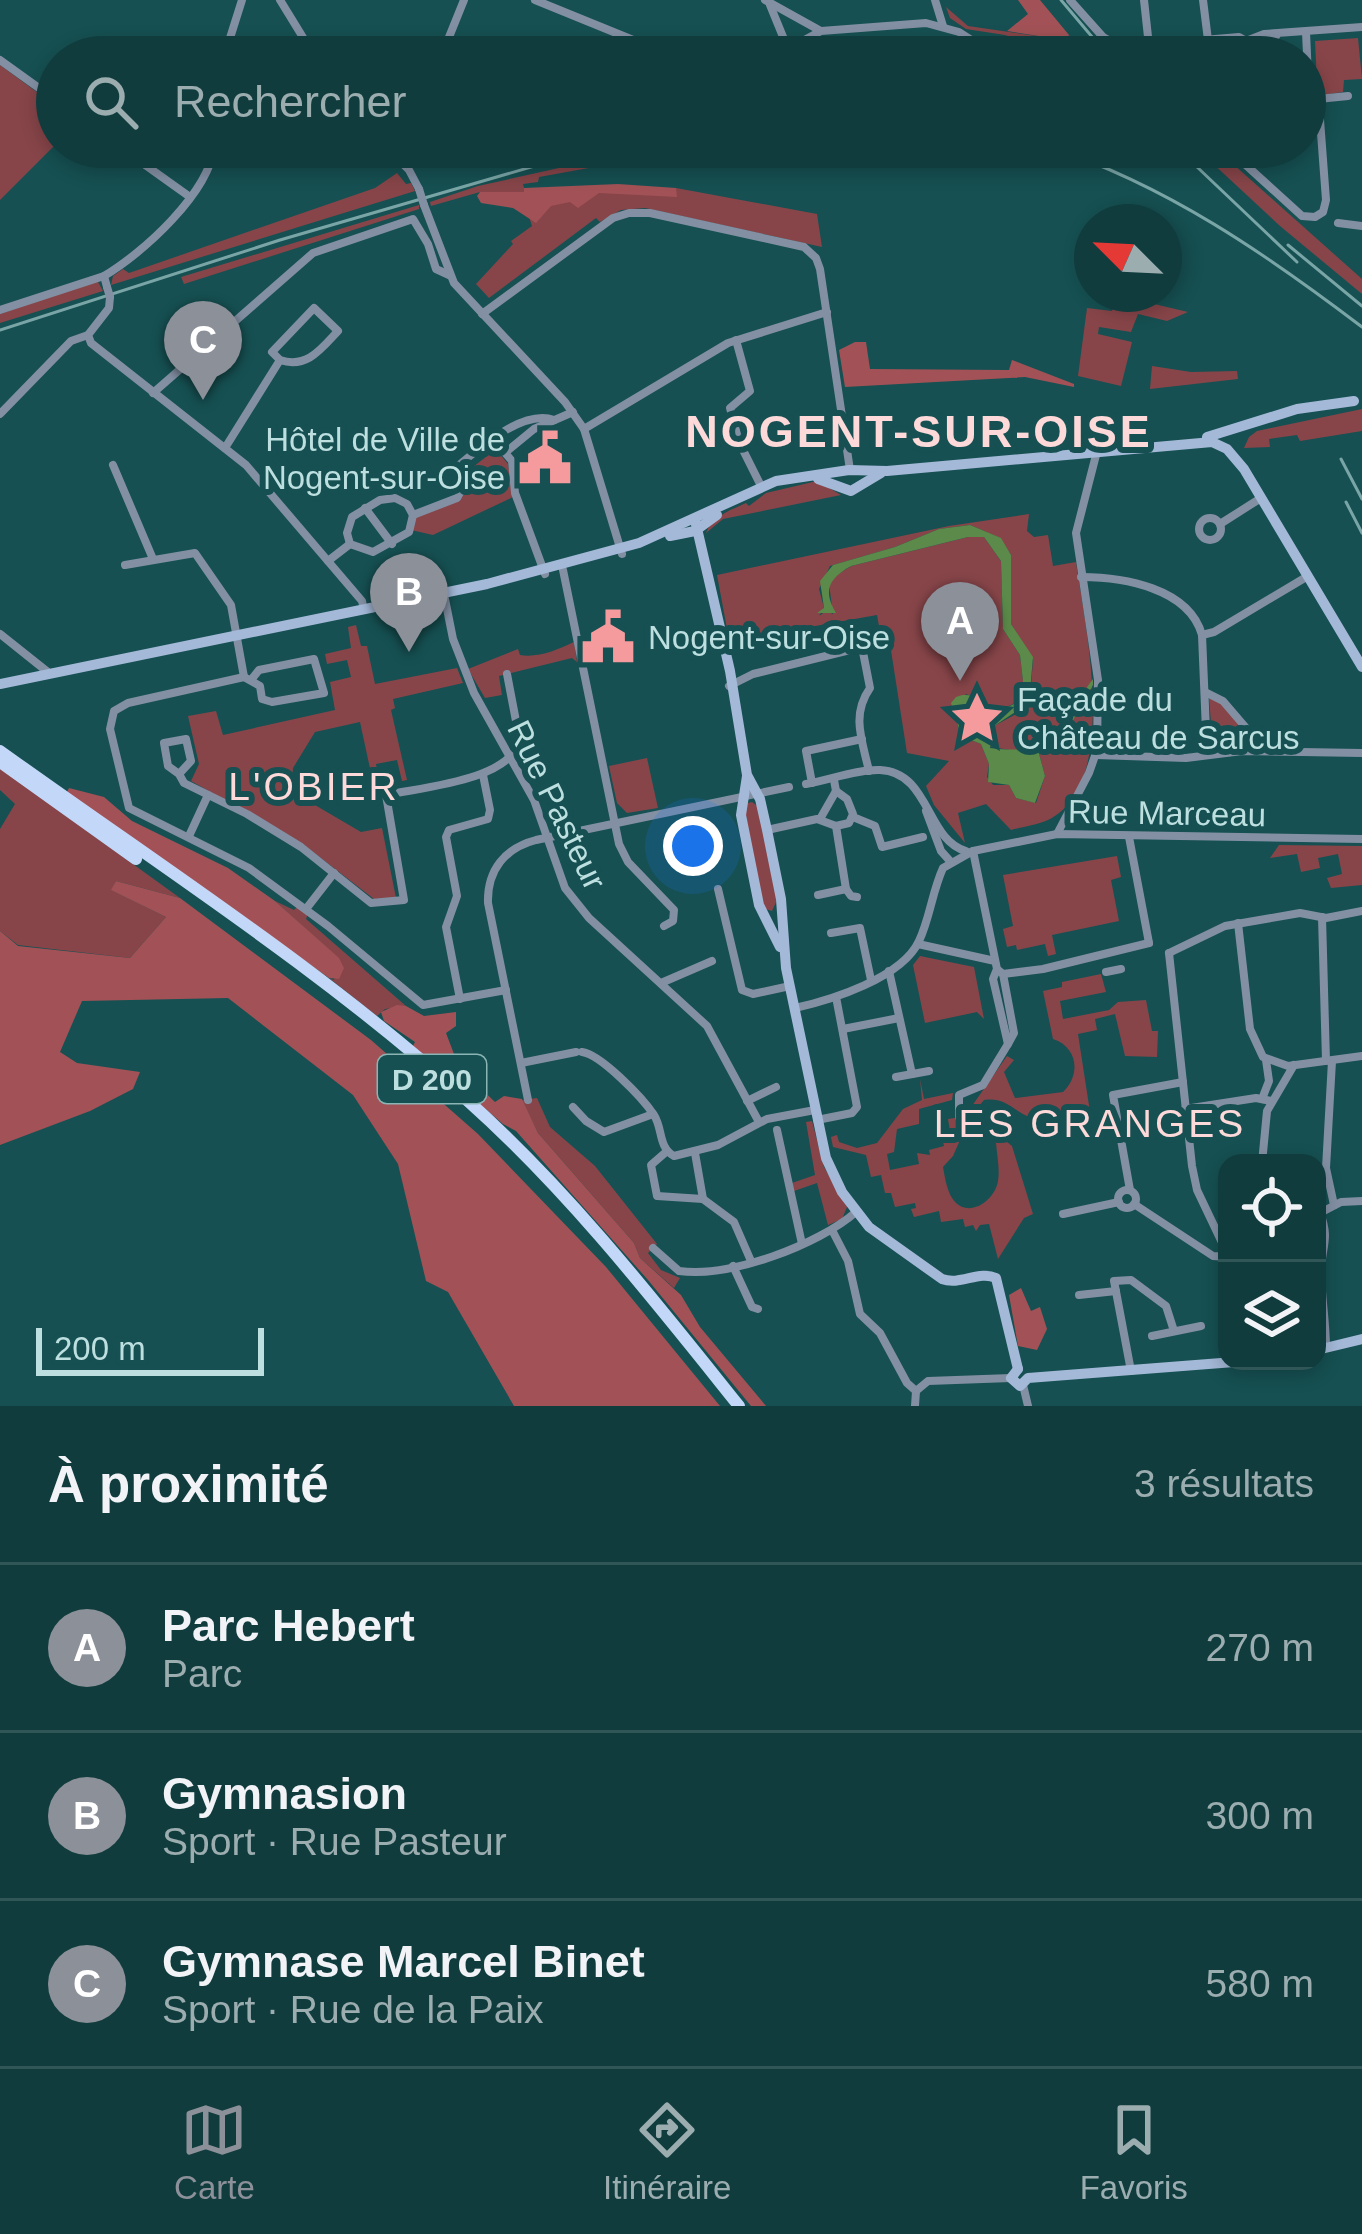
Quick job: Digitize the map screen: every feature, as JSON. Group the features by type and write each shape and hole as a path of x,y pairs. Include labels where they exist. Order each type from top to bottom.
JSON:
{"main road":[{"path":"692,526 761,486 800,476 1235,441 1262,425 1358,400"},
{"path":"1235,441 1244,469 1362,667"},
{"path":"544,572 621,552 692,526 782,484 820,479 851,491 887,471"},
{"path":"850,472 861,478 859,487"},
{"path":"842,488 840,480 850,472"},
{"path":"692,526 730,671 747,776 758,794 767,830 781,899 786,968 816,1114 830,1170 856,1212 878,1234 945,1281 994,1276 1020,1378 1218,1364"},
{"path":"0,684 444,594 621,552"},
{"path":"1350,644 1362,656"},
{"name":"D 200","path":"1,754 331,989 444,1079 559,1191 735,1406"},
{"path":"747,776 740,810 760,910 786,968"},
{"path":"760,910 772,914 781,899"},
{"path":"1326,1348 1354,1337 1362,1328"},
{"path":"1326,1348 1362,1339"}],"street":[{"path":"231,36 242,0"},
{"path":"280,0 302,36"},
{"path":"449,36 464,0"},
{"path":"535,0 623,36"},
{"path":"935,0 943,26"},
{"path":"1070,0 1101,36"},
{"path":"1144,0 1148,36"},
{"path":"1203,0 1208,36"},
{"path":"768,2 821,31"},
{"path":"768,2 782,36"},
{"path":"812,36 821,31 921,23 943,26 961,36"},
{"path":"1258,36 1362,27"},
{"path":"1306,32 1306,36"},
{"path":"0,60 36,86"},
{"path":"1326,98 1348,96"},
{"path":"149,168 190,197"},
{"path":"0,310 104,276 141,248 190,197 210,168"},
{"path":"405,168 419,189 450,276"},
{"path":"1249,168 1308,218 1319,215 1326,200 1323,168"},
{"path":"482,314 601,226 634,212 807,249 819,265 850,472"},
{"path":"153,393 316,251 410,219 417,222 434,266 450,276 574,412 584,429 621,552"},
{"path":"1337,223 1362,226"},
{"path":"0,414 71,340 88,335 110,308 104,276"},
{"path":"314,308 338,331 310,359 280,360 272,352 314,308"},
{"path":"584,429 736,340 826,311"},
{"path":"88,335 97,350 250,469 364,610"},
{"path":"736,340 751,388 747,397 730,408 739,442 761,486"},
{"path":"225,448 280,360"},
{"path":"506,452 534,429 574,412"},
{"path":"413,514 457,498 463,487 459,465 494,440 531,417 554,420"},
{"path":"494,440 515,469 516,496 544,572"},
{"path":"1057,834 1096,754 1098,687 1076,533 1096,455"},
{"path":"113,466 153,559"},
{"path":"395,498 413,514 411,530 392,544 374,552 350,544 348,525 365,508 395,498"},
{"path":"1220,524 1261,499"},
{"path":"365,508 392,544"},
{"path":"328,561 350,544"},
{"path":"125,565 195,553 231,605 248,678 260,686 262,698 272,702 324,693 314,659 260,670 248,678 124,704 110,718 129,808 244,865 306,909 421,1004 506,990"},
{"path":"563,570 614,824 625,858 674,910 673,921 664,926"},
{"path":"1202,635 1308,576"},
{"path":"1081,577 1118,579 1157,591 1187,610 1202,635 1208,755"},
{"name":"Rue Pasteur","path":"444,594 455,645 476,698 534,800 557,871 580,908 710,1030 759,1122"},
{"path":"0,634 49,674"},
{"path":"729,686 753,674 862,647 870,688 858,707 869,771"},
{"path":"178,774 190,761 186,739 164,743 168,766 184,782 296,843 374,905 404,900 386,795 482,775 511,756 520,742 507,674"},
{"path":"1205,692 1220,698 1266,751"},
{"path":"862,739 806,751 809,784 835,785 869,771 904,778 916,787 958,849 973,851 998,968 993,979 1009,1044 991,1078 978,1090 959,1095 959,1117"},
{"path":"1096,754 1186,758 1266,751 1362,753"},
{"path":"460,999 446,924 458,896 446,837 449,830 482,824 488,818 482,775"},
{"path":"835,785 853,817 875,826 882,847 923,837"},
{"path":"820,819 835,785"},
{"path":"528,1100 489,908 489,884 509,851 547,838 789,788"},
{"path":"189,836 208,795"},
{"path":"795,1008 836,997 889,971 904,962 918,944 937,883 950,861 941,851 925,803"},
{"path":"767,830 820,819 845,825 853,817"},
{"path":"836,826 846,889 848,895 857,897"},
{"name":"Rue Marceau","path":"950,861 973,851 1057,834 1362,839"},
{"path":"1129,837 1149,943"},
{"path":"306,909 334,873"},
{"path":"718,889 742,990 753,994 790,986"},
{"path":"818,895 846,889"},
{"path":"1168,953 1214,929 1238,923 1300,913 1322,917 1362,911"},
{"path":"1322,917 1329,1061 1326,1168 1334,1205"},
{"path":"1238,923 1251,1035 1266,1060 1262,1154"},
{"path":"831,933 860,928 871,980"},
{"path":"918,944 998,968 1042,969 1149,943 1168,953"},
{"path":"1168,953 1185,1132 1196,1186 1218,1235"},
{"path":"661,983 712,961"},
{"path":"1106,972 1121,969"},
{"path":"889,971 911,1074"},
{"path":"521,1063 579,1052 597,1056 653,1114 666,1152 674,1156 695,1153 759,1122 852,1112 857,1107 836,997"},
{"path":"843,1029 899,1018"},
{"path":"1266,1060 1294,1065 1362,1056"},
{"path":"1185,1109 1267,1100 1294,1065"},
{"path":"896,1077 929,1071"},
{"path":"1119,1202 1126,1208 1136,1197 1130,1190 1113,1095 1183,1082"},
{"path":"747,1101 776,1088"},
{"path":"573,1107 593,1127 607,1132 653,1114"},
{"path":"777,1130 802,1244"},
{"path":"666,1152 651,1165 657,1196 703,1199 734,1222 751,1261"},
{"path":"695,1153 703,1199"},
{"path":"1119,1202 1120,1193 1130,1190"},
{"path":"1326,1210 1362,1201"},
{"path":"1063,1214 1119,1202"},
{"path":"1134,1204 1218,1256"},
{"path":"653,1248 679,1270 733,1266 802,1244 856,1212"},
{"path":"832,1230 848,1261 860,1314 882,1336 916,1391"},
{"path":"733,1266 752,1307 758,1309"},
{"path":"1132,1373 1114,1281 1133,1281 1168,1309 1174,1331"},
{"path":"1079,1295 1116,1292"},
{"path":"1152,1336 1201,1326"},
{"path":"915,1406 916,1391 928,1381 1020,1378 1028,1406"}],"shaded area":[{"path":"1018,0 1040,0 1069,35 1007,31 1028,14"},
{"path":"946,7 968,26 1037,36 966,29 950,18"},
{"path":"1358,38 1362,79 1344,80 1343,92 1326,94 1326,40"},
{"path":"0,65 36,92 36,164 0,200"},
{"path":"559,168 589,168 539,177 538,182 523,184 525,192 480,192 431,206 430,202"},
{"path":"1218,168 1238,168 1362,279 1362,294"},
{"path":"397,173 415,191 111,285 113,276 123,269 129,273 375,188"},
{"path":"618,184 676,188 677,197 599,193 578,208 570,202 551,206 536,223 513,208 481,203 477,196 480,192 524,192 524,188"},
{"path":"676,188 817,214 822,247 645,208 621,210 600,222 596,218 489,298 476,284 511,241 532,226 523,198"},
{"path":"419,205 419,209 184,284 181,277"},
{"path":"93,282 103,291 0,323 0,314"},
{"path":"1086,312 1188,312 1167,321 1138,314 1131,332 1099,327 1098,334 1132,342 1121,386 1078,376"},
{"path":"866,342 870,369 1009,370 1012,360 1074,387 1025,377 845,387 839,350"},
{"path":"1152,366 1191,372 1237,371 1238,379 1150,389"},
{"path":"1362,409 1362,431 1300,441 1297,435 1269,439 1270,447 1244,448 1257,431"},
{"path":"498,452 508,464 513,497 433,535 411,530 413,515 452,502 462,490 460,477"},
{"path":"817,481 841,495 723,519 706,533 723,514 746,503 749,506 766,493"},
{"path":"1029,514 1027,531 1034,537 1048,535 1053,566 1076,562 1092,683 1045,744 1014,750 990,746 994,726 1030,700 1033,660 1011,624 1011,555 1000,538 970,525 939,529 830,566 819,589 824,608 819,616 826,611 833,614 829,584 851,566 984,537 1001,561 1003,629 1020,655 1024,690 1015,703 1001,709 990,710 986,703 966,694 952,708 961,736 981,744 993,785 1009,785 1016,798 1036,803 1045,776 1038,750 1068,729 1092,684 1093,702 1084,774 1071,801 1048,820 1011,830 986,804 958,813 965,843 934,805 926,786 949,761 907,753 890,644 882,643 877,615 776,633 731,650 717,575 949,526"},
{"path":"970,525 1001,538 1011,555 1011,624 1033,657 1029,703 994,726 990,748 1014,750 1046,743 1093,679 1068,729 1038,750 1045,776 1035,803 1016,798 1009,785 988,782 989,764 981,744 961,736 951,703 966,695 980,699 990,710 1001,709 1015,703 1024,690 1020,655 1003,629 1001,561 984,537 851,566 830,586 836,613 817,613 824,608 820,581 833,565 939,529"},
{"path":"356,625 361,646 367,646 375,684 457,668 463,683 393,699 391,710 407,780 402,781 397,760 376,764 380,786 374,787 360,722 315,732 293,768 291,791 361,832 382,828 396,898 374,899 304,845 191,781 199,764 188,716 216,711 223,735 335,710 330,682 351,677 347,660 327,664 325,654 351,648 348,627"},
{"path":"574,642 577,662 572,658 499,676 502,695 485,698 468,669 518,649 520,655 534,655"},
{"path":"1209,698 1217,699 1252,739 1249,745 1238,742 1213,748"},
{"path":"647,758 658,808 627,813 617,803 609,766"},
{"path":"0,768 180,898 116,881 112,890 166,917 130,958 18,945 0,931 0,829 15,804 0,790"},
{"path":"69,788 104,797 132,821 228,868 275,901 339,958 344,968 339,979 329,978 67,792"},
{"path":"744,804 759,807 777,900 772,911 762,908"},
{"path":"1279,845 1362,846 1362,885 1331,888 1327,878 1342,874 1338,854 1318,858 1320,868 1301,872 1297,854 1270,858"},
{"path":"1117,856 1121,877 1111,880 1119,921 1052,935 1056,954 1048,956 1045,944 1017,950 1016,945 1007,947 1003,929 1013,926 1003,875"},
{"path":"116,881 180,898 371,1040 478,1134 606,1267 720,1406 514,1406 448,1292 426,1281 398,1164 353,1095 228,998 82,1001 60,1052 77,1063 140,1072 133,1089 0,1145 0,931 18,946 130,958 166,917 111,890"},
{"path":"275,901 294,910 298,906 308,914 306,919 406,1006 385,1009 377,1016 329,978 334,980 339,959"},
{"path":"920,956 974,967 984,1019 977,1012 925,1023 913,965"},
{"path":"1101,974 1106,992 1060,1001 1063,1019 1109,1010 1118,1002 1146,1000 1152,1031 1158,1031 1157,1057 1125,1056 1115,1014 1095,1019 1097,1030 1078,1034 1090,1112 1044,1120 997,1100 984,1100 979,1106 985,1124 1012,1146 1033,1214 1024,1218 998,1259 989,1224 976,1231 973,1225 965,1227 963,1219 941,1222 939,1211 914,1217 915,1203 895,1207 881,1175 871,1177 866,1155 833,1147 831,1137 837,1135 839,1142 857,1148 877,1143 903,1109 922,1100 920,1079 924,1099 953,1093 952,1100 919,1109 919,1124 897,1129 894,1152 887,1154 890,1170 919,1164 917,1153 930,1155 929,1150 944,1146 941,1133 950,1131 948,1119 961,1117 961,1111 967,1113 1007,1056 1014,1060 1004,1072 1015,1098 1063,1092 1073,1078 1074,1062 1068,1048 1053,1039 1043,991 1062,987 1062,982","holes":["971,1128 996,1143 996,1188 982,1204 962,1207 950,1195 943,1167 964,1131"]},
{"path":"397,1005 424,1016 456,1012 456,1026 446,1033 452,1061 495,1102 504,1096 522,1099 538,1133 634,1243 640,1258 681,1295 700,1327 766,1406 751,1406 516,1131 413,1046 415,1042 384,1021 381,1012"},
{"path":"537,1098 550,1127 595,1166 657,1244 648,1253 661,1270 680,1278 674,1288 640,1258 634,1243 538,1133 522,1100"},
{"path":"812,1121 824,1167 847,1207 842,1219 828,1225 817,1183 794,1191 792,1183 815,1175 806,1122"},
{"path":"1021,1288 1031,1311 1040,1307 1047,1329 1037,1350 1018,1346 1009,1295"}],"railway":[{"path":"1061,0 1091,36"},
{"path":"0,330 280,240 528,168"},
{"path":"1104,168 1214,224 1362,327"},
{"path":"1198,168 1297,262"},
{"path":"1288,245 1362,306"},
{"path":"1341,459 1362,499"},
{"path":"1346,502 1362,533"}],"place":[{"name":"Gymnase Marcel Binet","path":"203,400"},
{"name":"Hôtel de Ville de Nogent-sur-Oise","path":"545,458"},
{"name":"Nogent-sur-Oise","path":"608,637"},
{"name":"Gymnasion","path":"409,652"},
{"name":"Parc Hebert","path":"960,681"},
{"name":"Façade du Château de Sarcus","path":"977,718"}],"district":[{"name":"NOGENT-SUR-OISE","path":"919,431"},
{"name":"L'OBIER","path":"314,786"},
{"name":"LES GRANGES","path":"1090,1123"}]}
